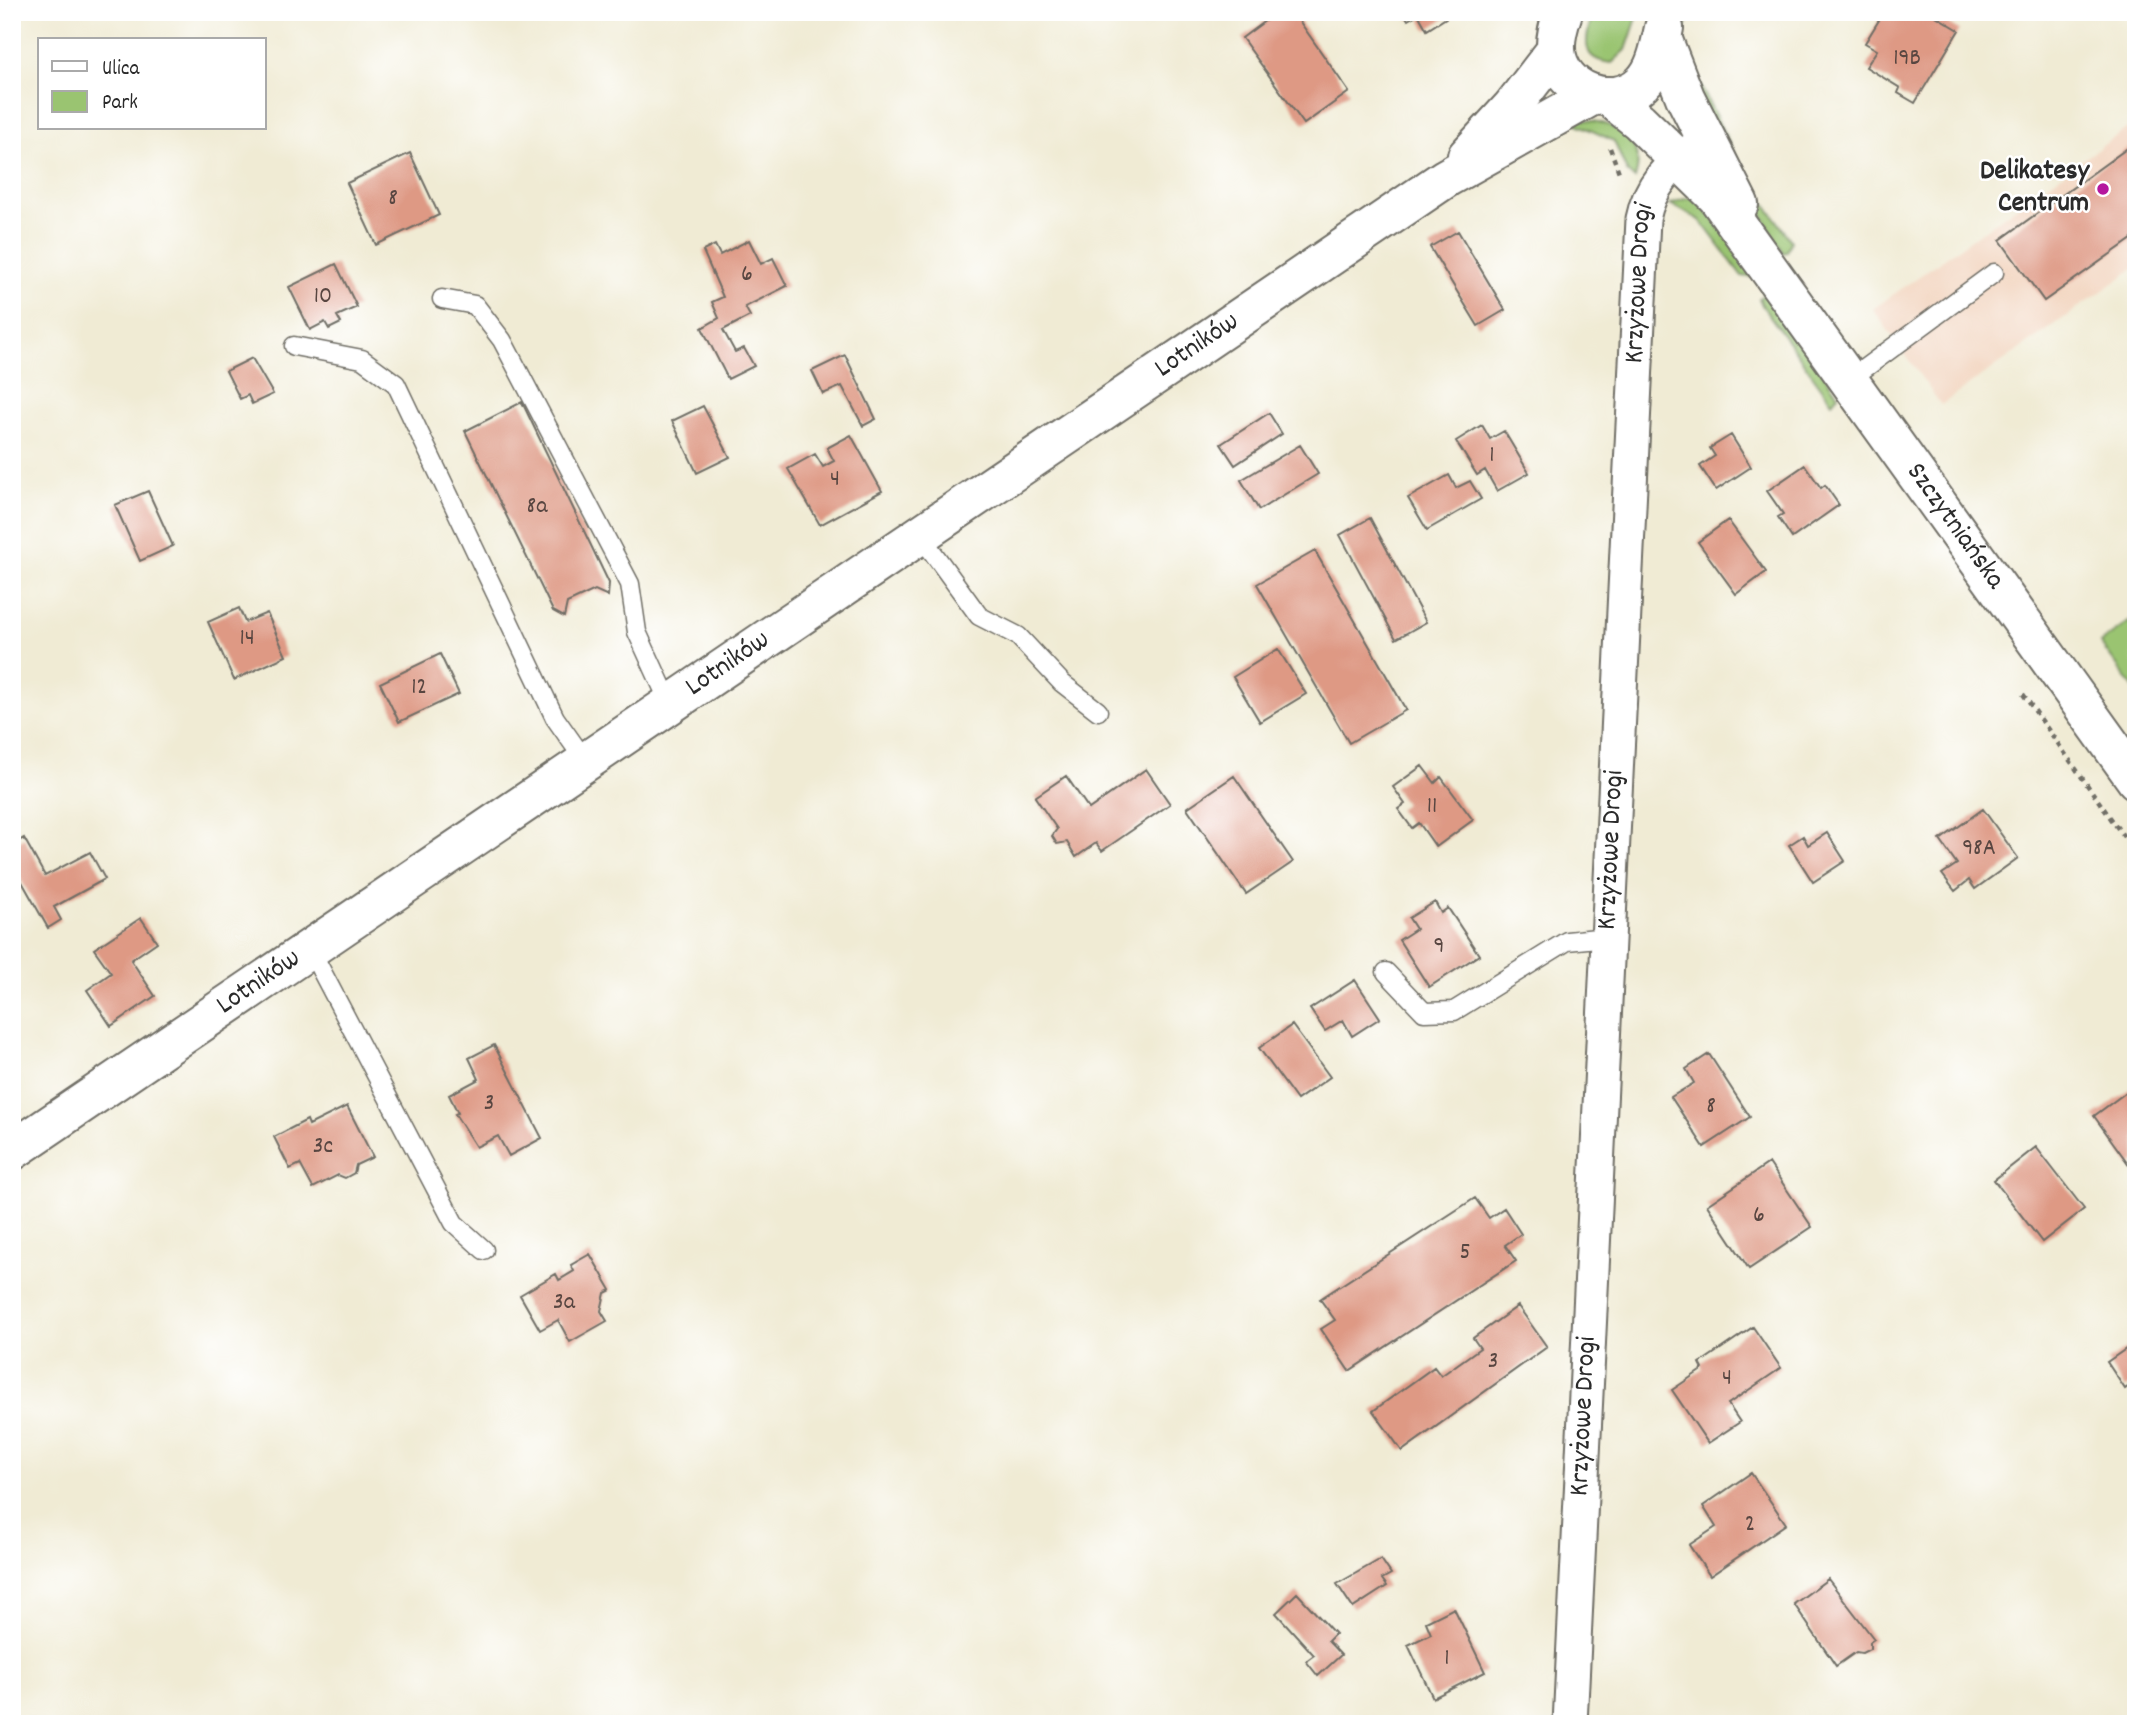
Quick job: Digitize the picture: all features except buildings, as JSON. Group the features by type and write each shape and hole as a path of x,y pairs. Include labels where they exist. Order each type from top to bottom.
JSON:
{"street":[{"path":"1556,50 1563,12"},
{"name":"Szczytniańska","path":"1665,25 1669,62 1692,149 1717,197 1773,271 2136,780"},
{"name":"Lotników","path":"12,1151 1447,178 1601,95 1633,90 1651,70 1665,25"},
{"name":"Szczytniańska","path":"1556,50 1564,74 1572,82 1601,95 1692,149"},
{"name":"Lotników","path":"1447,178 1512,107 1556,50"},
{"name":"Krzyżowe Drogi","path":"1570,1724 1643,219 1646,200 1692,149"}],"lane":[{"path":"1850,379 1994,273"},
{"path":"442,299 475,305 502,340 630,584 637,632 670,704"},
{"path":"294,346 362,359 396,384 555,719 586,762"},
{"path":"920,535 979,616 1018,636 1062,683 1098,711"},
{"path":"1387,972 1424,1013 1454,1011 1567,941 1608,936"},
{"path":"310,949 454,1223 484,1250"}],"path":[{"path":"1608,143 1622,180"}],"shaded area":[{"path":"2136,122 2136,267 1941,405 1873,309"}],"green space":[{"path":"1593,12 1639,12 1626,50 1612,63 1601,61 1589,52 1587,38"},
{"path":"1685,12 1692,12 1683,33 1687,59 1742,169 1791,241 1787,252 1783,253 1684,71 1680,30"},
{"path":"1581,120 1605,124 1625,136 1636,154 1635,179 1627,172 1614,141 1575,123"},
{"path":"1687,198 1697,199 1755,272 1750,277 1742,276 1700,220 1670,204"},
{"path":"1768,291 1838,395 1832,402 1762,305 1759,298"},
{"path":"2136,617 2136,691 2100,643"}],"place":[{"name":"Delikatesy Centrum","path":"2103,189"}]}
